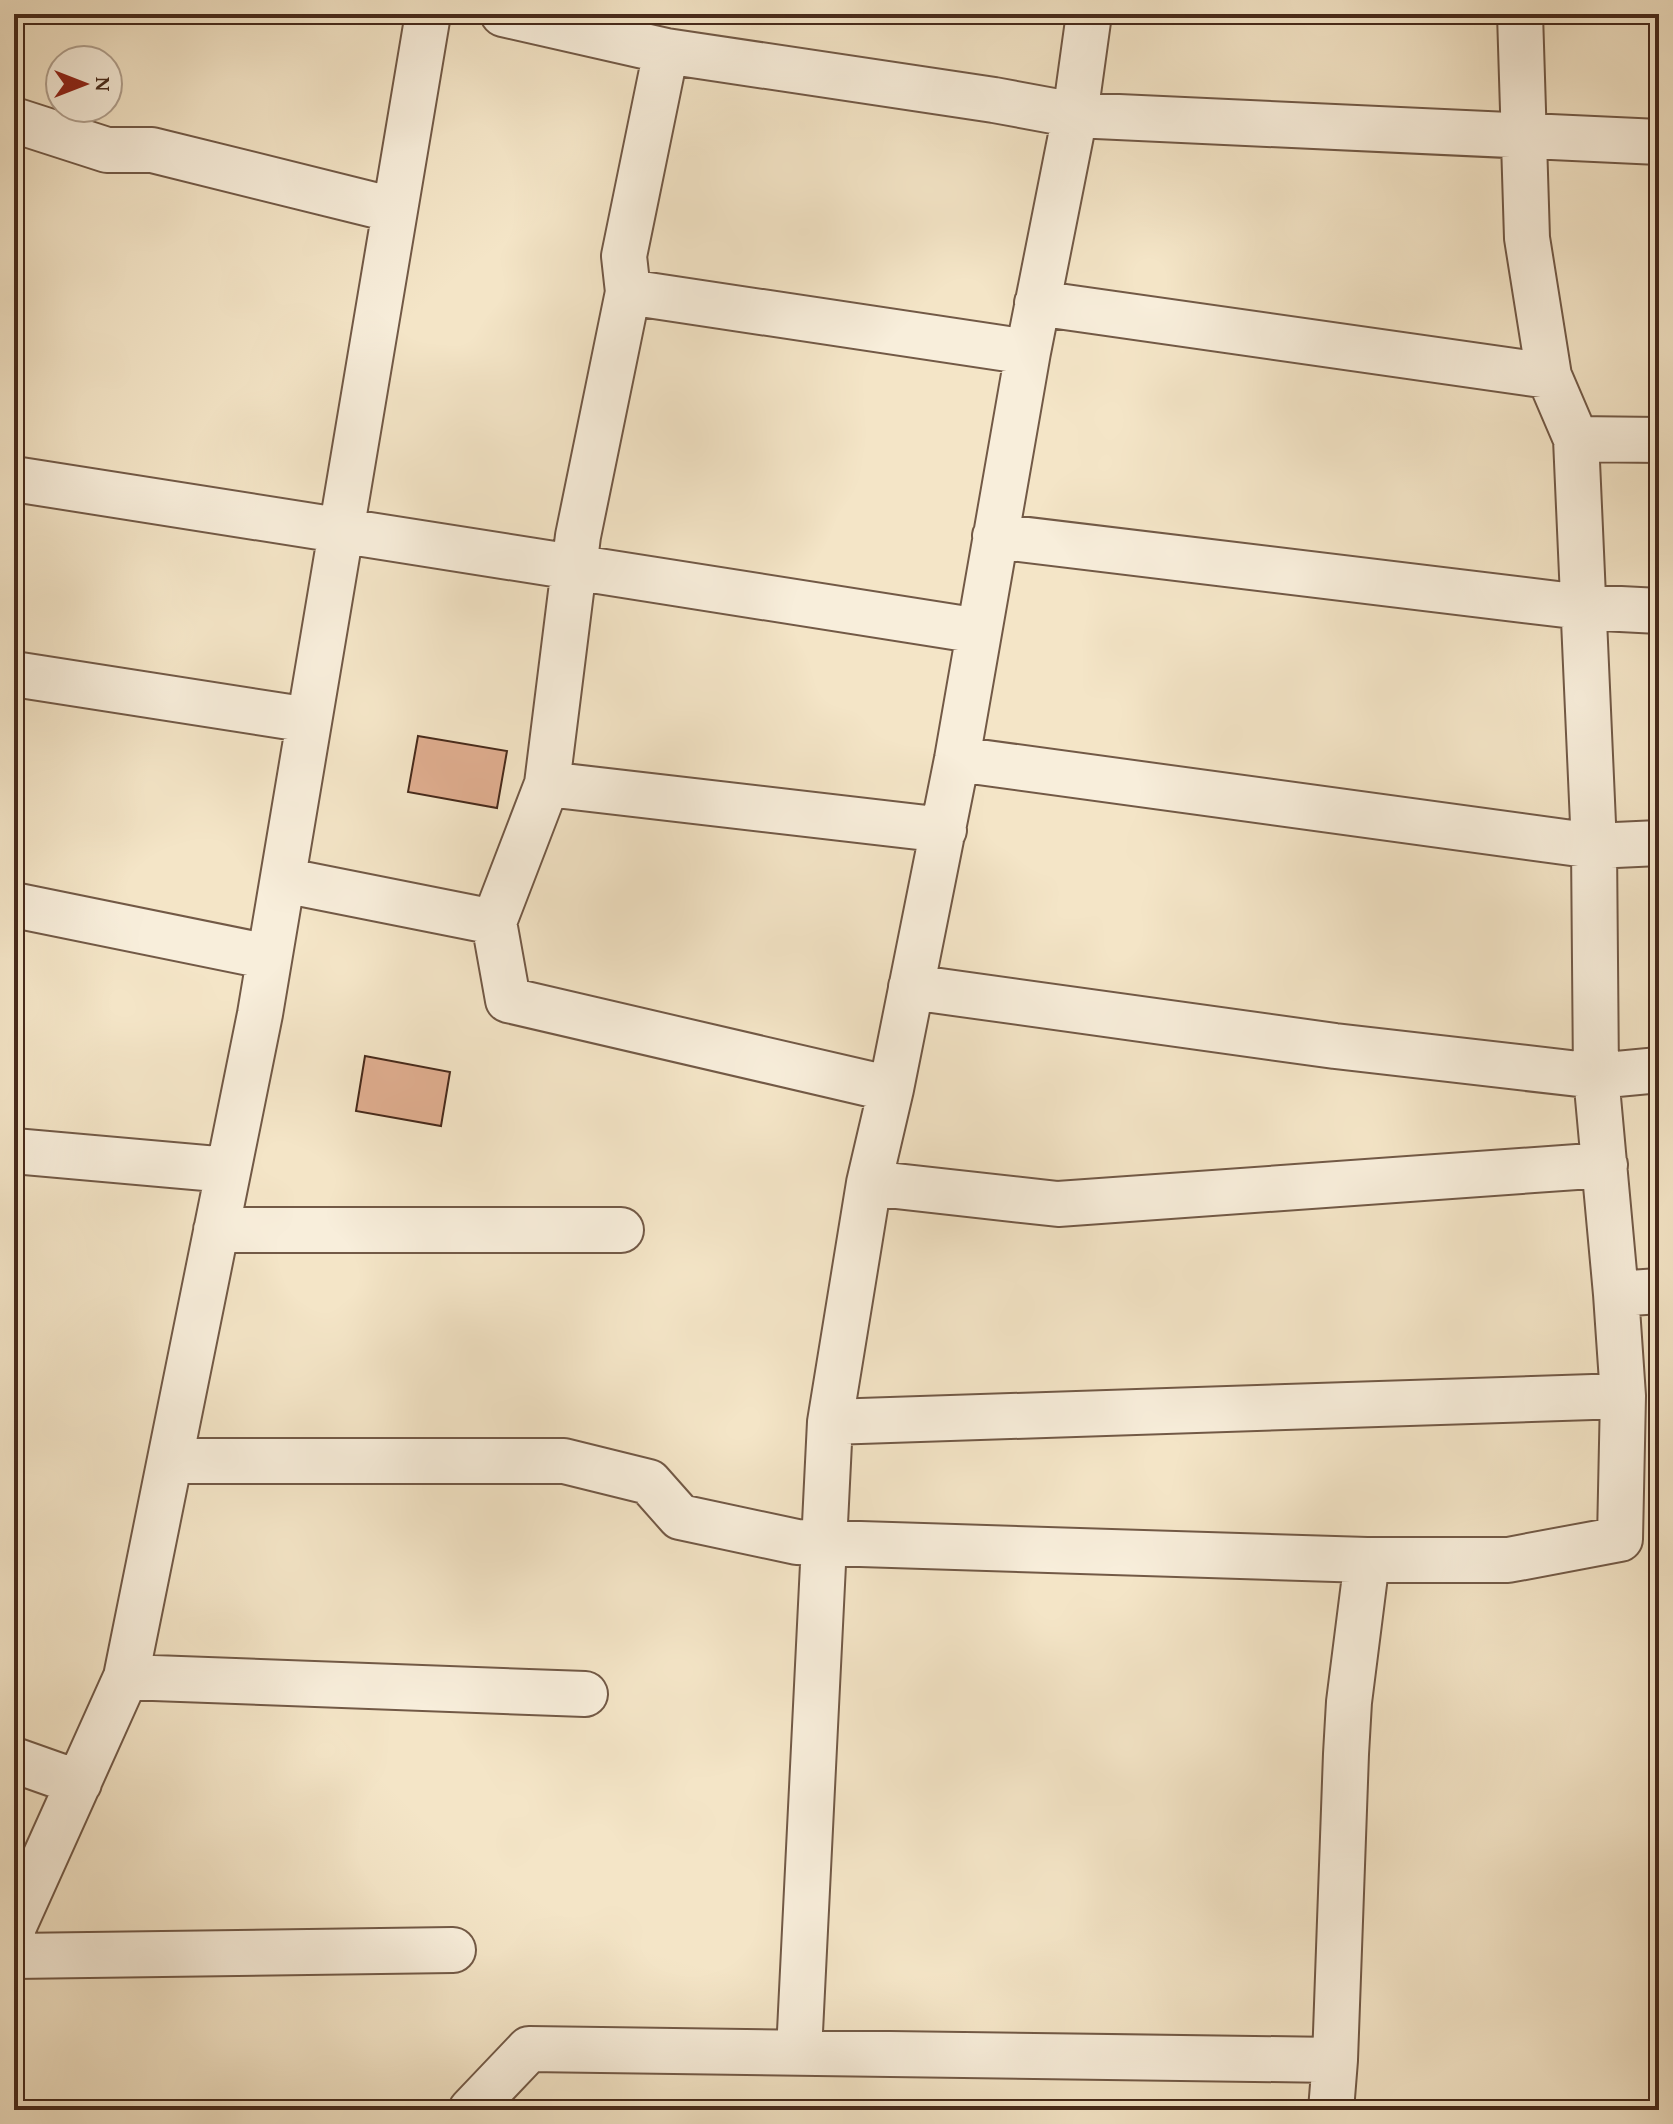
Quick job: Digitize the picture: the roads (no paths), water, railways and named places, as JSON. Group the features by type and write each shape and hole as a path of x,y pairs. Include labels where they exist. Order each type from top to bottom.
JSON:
{"street":[{"path":"14,1926 126,1677 283,880 428,14"},
{"path":"503,14 666,51 1075,115 1659,142"},
{"path":"799,2052 830,1422 869,1183 944,830 1028,352 1075,115 1089,14"},
{"path":"170,1461 564,1461 649,1482 680,1517 797,1542 1367,1560 1508,1560 1620,1539 1623,1396 1596,1076 1594,846 1576,439 1549,376 1527,238 1520,14"},
{"path":"666,51 624,256 628,292 578,536 547,784 494,922 508,1000 891,1089"},
{"path":"14,120 107,150 152,150 394,210"},
{"path":"628,292 1028,352"},
{"path":"1037,303 1549,376"},
{"path":"1576,439 1659,440"},
{"path":"14,479 979,631"},
{"path":"995,536 1582,607 1659,611"},
{"path":"14,674 309,720"},
{"path":"957,759 1594,846 1659,843"},
{"path":"547,784 944,830"},
{"path":"283,880 494,922"},
{"path":"14,905 269,957"},
{"path":"911,987 1335,1046 1596,1076 1659,1070"},
{"path":"14,1151 228,1170"},
{"path":"869,1183 1058,1204 1605,1165"},
{"path":"216,1230 621,1230"},
{"path":"1616,1294 1659,1291"},
{"path":"830,1422 1623,1396"},
{"path":"1331,2110 1347,1741 1367,1560"},
{"path":"126,1677 585,1694"},
{"path":"14,1760 79,1783"},
{"path":"14,1956 453,1950"},
{"path":"471,2110 529,2049 1335,2060"}]}
